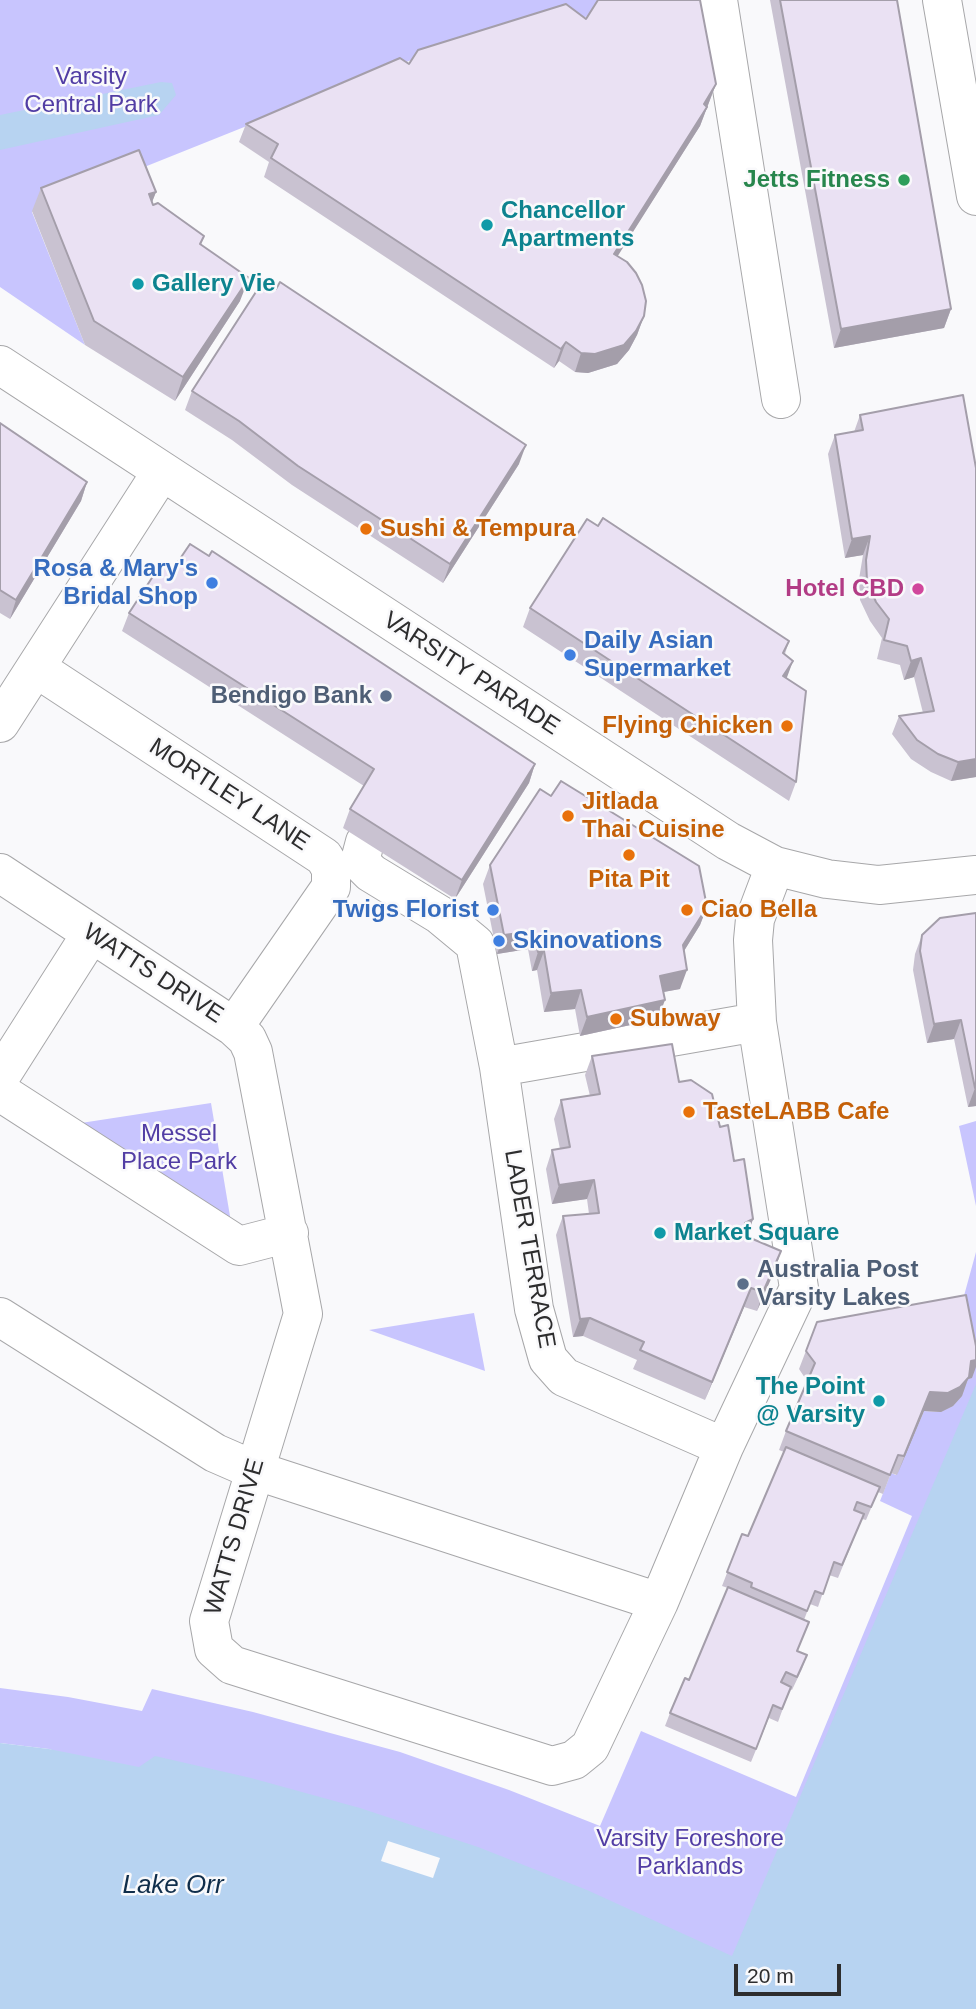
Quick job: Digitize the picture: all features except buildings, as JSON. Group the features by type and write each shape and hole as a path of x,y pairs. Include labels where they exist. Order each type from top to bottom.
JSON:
{"street":[{"path":"718,0 780,399"},
{"path":"942,0 976,196"},
{"name":"VARSITY PARADE","path":"0,365 728,841 775,866 827,879 879,885 976,875"},
{"path":"0,723 162,471"},
{"name":"MORTLEY LANE","path":"36,668 324,857 331,869 331,887 234,1027"},
{"name":"LADER TERRACE","path":"365,842 361,858 363,865 371,873 440,915 475,944 499,1067 534,1309 548,1359 564,1377 724,1447"},
{"path":"499,1067 757,1022 753,940 755,919 775,866"},
{"name":"WATTS DRIVE","path":"0,873 234,1027 247,1039 253,1052 303,1314 209,1621 214,1649 232,1665 552,1766 574,1760 590,1747 659,1602 724,1447 799,1288 757,1022"},
{"path":"0,1077 91,934"},
{"path":"0,1092 239,1247 289,1233"},
{"path":"0,1317 215,1453 254,1470 659,1602"}],"green space":[{"name":"Varsity Central Park","path":"0,0 599,0 589,16 414,59 32,212 85,345 0,287"},
{"name":"Messel Place Park","path":"211,1103 232,1228 68,1125"},
{"path":"976,1121 976,1206 959,1126"},
{"name":"Varsity Foreshore Parklands","path":"976,1252 976,1422 744,1984 49,1749 0,1743 0,1688 142,1711 152,1689 253,1712 400,1752 509,1790 600,1826 641,1731 796,1797 912,1516 880,1501 891,1473 896,1475 924,1411 941,1412 959,1314"},
{"path":"474,1313 485,1371 369,1330"}],"water":[{"path":"161,82 172,83 176,95 159,115 0,150 0,115"},
{"name":"Lake Orr","path":"976,1384 976,2009 0,2009 0,1743 49,1749 139,1767 155,1756 251,1778 360,1808 478,1847 587,1890 732,1956"}],"pier":[{"path":"388,1841 440,1858 433,1878 381,1861"}],"place":[{"name":"Jetts Fitness","path":"904,180"},
{"name":"Chancellor Apartments","path":"487,225"},
{"name":"Gallery Vie","path":"138,284"},
{"name":"Sushi & Tempura","path":"366,529"},
{"name":"Rosa & Mary's Bridal Shop","path":"212,583"},
{"name":"Hotel CBD","path":"918,589"},
{"name":"Daily Asian Supermarket","path":"570,655"},
{"name":"Bendigo Bank","path":"386,696"},
{"name":"Flying Chicken","path":"787,726"},
{"name":"Jitlada Thai Cuisine","path":"568,816"},
{"name":"Pita Pit","path":"629,855"},
{"name":"Twigs Florist","path":"493,910"},
{"name":"Ciao Bella","path":"687,910"},
{"name":"Skinovations","path":"499,941"},
{"name":"Subway","path":"616,1019"},
{"name":"TasteLABB Cafe","path":"689,1112"},
{"name":"Market Square","path":"660,1233"},
{"name":"Australia Post Varsity Lakes","path":"743,1284"},
{"name":"The Point @ Varsity","path":"879,1401"}]}
